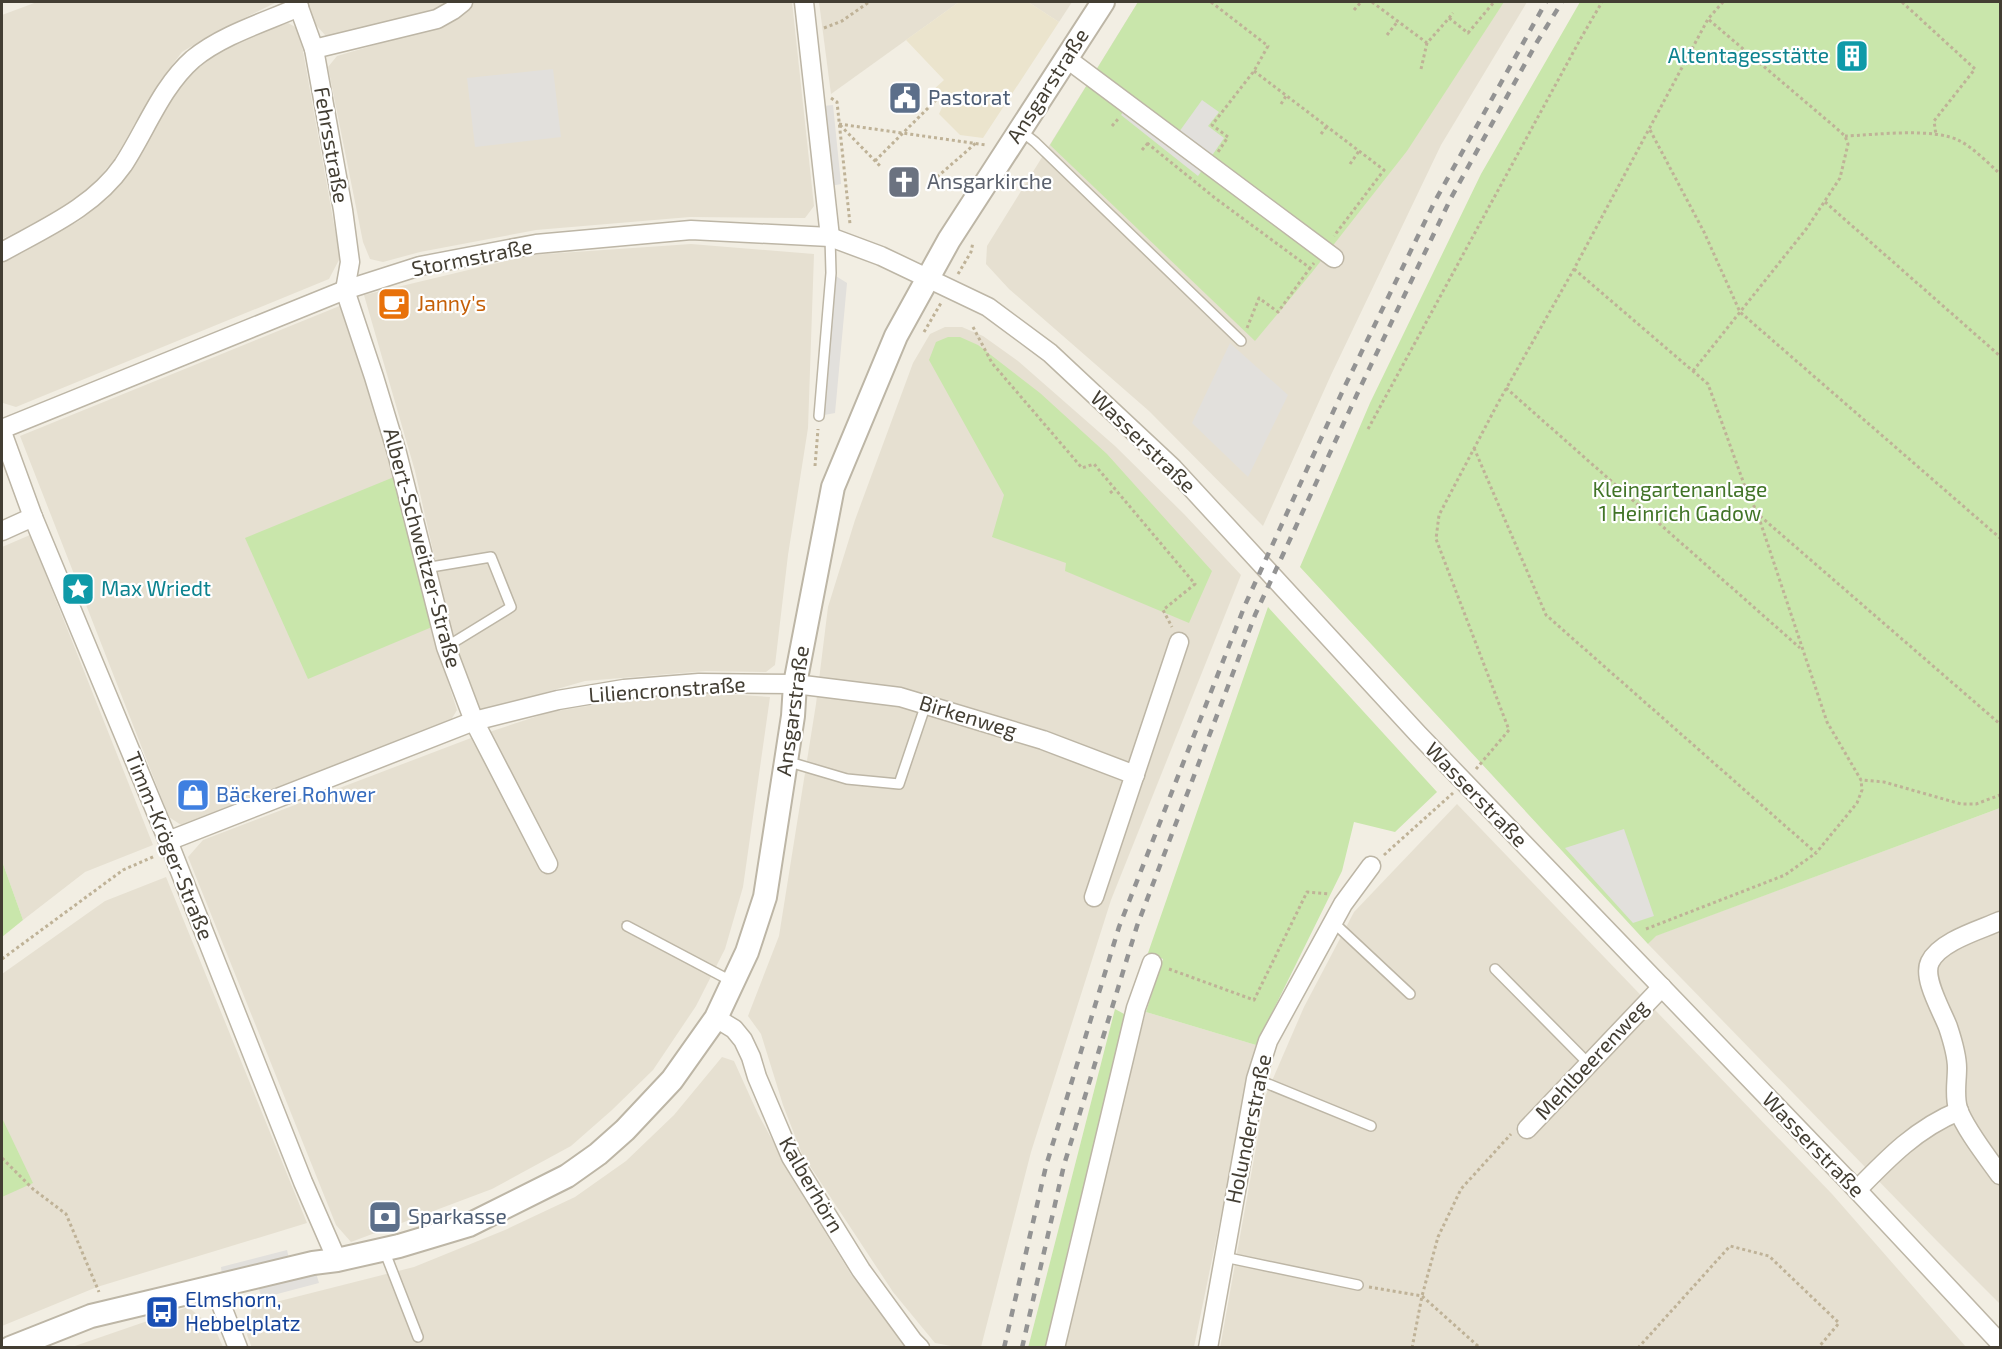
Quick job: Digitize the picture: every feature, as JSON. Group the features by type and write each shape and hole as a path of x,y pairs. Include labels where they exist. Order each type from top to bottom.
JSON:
{"street":[{"path":"314,49 437,19 463,2"},
{"path":"804,2 830,237"},
{"name":"Ansgarstraße","path":"10,1347 91,1316 313,1263 384,1250 469,1225 567,1176 598,1154 625,1130 672,1080 716,1018 747,952 765,897 793,716 795,684 833,487 896,336 956,227 1103,2"},
{"path":"2,252 70,214 96,195 121,167 180,71 195,58 214,43 298,4"},
{"name":"Fehrsstraße","path":"298,4 314,49 350,262 345,290"},
{"path":"1066,58 1329,254"},
{"name":"Stormstraße","path":"2,430 345,290 420,266 536,244 691,230 830,237 881,256 928,278"},
{"name":"Wasserstraße","path":"928,278 988,307 1050,353 1173,468 1464,782 2001,1343"},
{"name":"Albert-Schweitzer-Straße","path":"345,290 397,453 446,647 474,721 548,864"},
{"name":"Timm-Kröger-Straße","path":"2,430 33,517 170,846 308,1193 337,1260"},
{"path":"2,531 33,517"},
{"path":"1094,897 1179,642"},
{"name":"Liliencronstraße","path":"170,846 474,721 558,699 624,689 699,683 795,684"},
{"name":"Birkenweg","path":"795,684 900,697 1043,740 1135,775"},
{"name":"Holunderstraße","path":"1208,1347 1256,1079 1268,1041 1343,904 1371,866"},
{"path":"2001,921 1950,942 1931,959 1928,966 1928,978 1948,1029 1958,1065 1955,1096 1959,1111 2001,1175"},
{"path":"1055,1347 1136,1008 1152,963"},
{"name":"Mehlbeerenweg","path":"1527,1129 1662,987"},
{"name":"Kalberhörn","path":"716,1018 734,1029 743,1041 791,1157 861,1270 920,1347"},
{"path":"1857,1190 1908,1140 1928,1125 1959,1111"},
{"path":"214,1286 238,1347"}],"lane":[{"path":"1019,130 1035,142 1241,341"},
{"path":"819,416 831,273 830,237"},
{"path":"425,568 491,557 511,607 446,647"},
{"path":"786,761 847,779 899,784 926,704"},
{"path":"1333,922 1410,994"},
{"path":"627,926 733,982"},
{"path":"1495,969 1588,1063"},
{"path":"1256,1079 1371,1126"},
{"path":"384,1250 418,1337"},
{"path":"1224,1257 1358,1285"}],"path":[{"path":"808,34 842,21 869,2"},
{"path":"1209,164 1228,137 1212,125 1254,71 1268,46 1211,2"},
{"path":"1354,10 1361,2"},
{"path":"1372,2 1427,43"},
{"path":"1449,18 1468,33 1494,2"},
{"path":"1368,429 1602,2"},
{"path":"1371,866 1464,782 1509,730 1436,538 1439,515 1506,388 1650,130 1708,19 1723,2"},
{"path":"1902,2 1975,69 1934,121 1936,135"},
{"path":"1421,69 1427,43 1453,13"},
{"path":"1693,371 1825,202 1840,178 1848,144 1845,136 1708,19"},
{"path":"1232,26 1235,21"},
{"path":"1387,35 1398,21"},
{"path":"1241,341 1260,298 1278,312 1310,268 1329,254 1384,171 1254,71"},
{"path":"1281,104 1286,96"},
{"path":"875,161 939,97"},
{"path":"1112,126 1118,119 1125,125"},
{"path":"881,167 838,124 988,145"},
{"path":"1321,134 1327,126"},
{"path":"1650,130 1704,232 1740,312 2001,538"},
{"path":"1845,136 1914,133 1936,135 1959,141 1975,151 2001,174"},
{"path":"1140,137 1186,177 1283,251 1310,268"},
{"path":"937,177 976,143"},
{"path":"1142,150 1148,143"},
{"path":"1350,164 1359,151"},
{"path":"1825,202 2001,356"},
{"path":"1574,269 1708,384 1744,484 1758,515 1827,722 1861,780 1862,790 1857,803 1816,852 1785,874 1646,929"},
{"path":"973,327 992,363 1082,468 1094,465 1195,584 1163,610 1179,642"},
{"path":"1002,384 1006,380"},
{"path":"1506,388 1801,649"},
{"path":"1028,415 1032,410"},
{"path":"815,466 819,416"},
{"path":"1054,446 1059,441"},
{"path":"1474,448 1546,615 1816,852"},
{"path":"1110,493 1115,489"},
{"path":"1758,515 2001,724"},
{"path":"1139,527 1143,523"},
{"path":"1169,562 1173,558"},
{"path":"1861,780 1884,782 1961,804 1976,804 2001,795"},
{"path":"2,959 123,870 170,846"},
{"path":"1152,963 1254,1000 1306,892 1330,894"},
{"name":"Mehlbeerenweg","path":"1412,1347 1422,1296 1438,1238 1461,1189 1509,1134 1527,1129"},
{"path":"2,1158 33,1189 66,1214 99,1292"},
{"path":"1638,1347 1730,1246 1769,1256 1839,1323 1818,1347"},
{"path":"1358,1285 1422,1296 1480,1347"}],"shaded area":[{"path":"37,2 277,2 212,34 182,52 160,81 118,155 91,187 59,211 2,239 2,15"},
{"path":"307,2 450,2 431,12 326,36 316,25"},
{"path":"474,2 792,2 814,206 805,218 690,217 536,230 420,252 383,262 370,259 363,242 328,67 337,56 439,26 460,15"},
{"path":"819,2 959,2 831,94"},
{"path":"959,2 1028,2 1059,22 983,138 960,135 939,114 944,103 932,91 944,80 906,40"},
{"path":"1028,2 1072,2 1059,22"},
{"path":"1138,2 1527,2 1441,145 1331,375 1263,526 1149,411 1009,289 986,264 987,246"},
{"path":"288,23 299,29 340,258 329,279 16,407 3,403 2,261 79,221 108,198 128,172 186,77 218,51"},
{"path":"553,69 561,137 475,147 467,78"},
{"path":"1133,98 1179,132 1202,100 1219,112 1208,126 1224,138 1198,176 1121,115"},
{"path":"833,105 841,184 831,186 823,106"},
{"path":"691,244 814,254 808,428 788,555 775,665 766,672 706,671 585,681 483,710 477,708 456,653 415,471 364,295 531,255"},
{"path":"831,273 847,283 835,413 819,416"},
{"path":"342,305 388,455 440,657 457,710 451,720 181,825 169,817 20,436"},
{"path":"945,327 962,327 983,336 1018,361 1115,446 1184,514 1241,575 1111,900 1031,1152 981,1347 957,1347 935,1343 893,1292 802,1154 783,1105 761,1034 748,1016 779,936 816,704 828,607 855,520 913,363 930,334"},
{"path":"1230,343 1288,395 1248,477 1192,423"},
{"path":"30,535 153,845 85,872 23,920 2,861 2,547"},
{"path":"710,693 770,697 743,887 725,949 696,1006 653,1070 571,1146 492,1189 351,1242 336,1225 188,857 203,840 471,738 550,712 645,697"},
{"path":"1457,804 1832,1194 1966,1347 1220,1348 1265,1097 1304,1007 1354,912"},
{"path":"2000,808 2000,1304 1648,944 1655,936"},
{"path":"1624,829 1654,916 1633,923 1565,848"},
{"path":"166,877 307,1223 97,1287 2,1326 2,974 105,901"},
{"path":"1146,1012 1256,1045 1194,1347 1062,1348 1067,1318"},
{"path":"722,1057 734,1061 758,1114 804,1198 852,1276 907,1347 252,1348 247,1335 252,1308 414,1267 505,1230 575,1197 626,1161 674,1115"},
{"path":"287,1250 291,1268 313,1263 319,1283 262,1298 255,1277 223,1284 221,1267"},
{"path":"188,1307 215,1329 223,1347 72,1347"}],"green space":[{"path":"1138,2 1504,2 1407,151 1255,341 1050,145"},
{"name":"Kleingartenanlage 1 Heinrich Gadow","path":"1580,2 2000,2 2000,808 1656,936 1648,944 1300,567 1370,403 1481,174"},
{"path":"948,337 960,337 978,345 1040,393 1107,454 1212,571 1189,623 1065,571 1066,563 992,537 1004,495 929,360 936,342"},
{"path":"394,477 432,627 308,679 245,538"},
{"path":"1268,607 1437,792 1395,832 1354,822 1342,871 1256,1045 1146,1012 1163,959 1148,953"},
{"path":"2,861 23,920 2,937"},
{"path":"1115,1009 1126,1015 1068,1249 1048,1347 1028,1348"},
{"path":"2,1118 33,1183 2,1197"}],"railway":[{"path":"1004,1348 1046,1166 1119,927 1245,605 1344,388 1435,201 1546,2"},
{"path":"1022,1348 1064,1165 1137,926 1255,615 1451,198 1537,42 1562,2"}],"place":[{"name":"Altentagesstätte","path":"1852,56"},
{"name":"Pastorat","path":"905,98"},
{"name":"Ansgarkirche","path":"904,182"},
{"name":"Janny's","path":"394,304"},
{"name":"Max Wriedt","path":"78,589"},
{"name":"Bäckerei Rohwer","path":"193,795"},
{"name":"Sparkasse","path":"385,1217"},
{"name":"Elmshorn, Hebbelplatz","path":"162,1312"}]}
